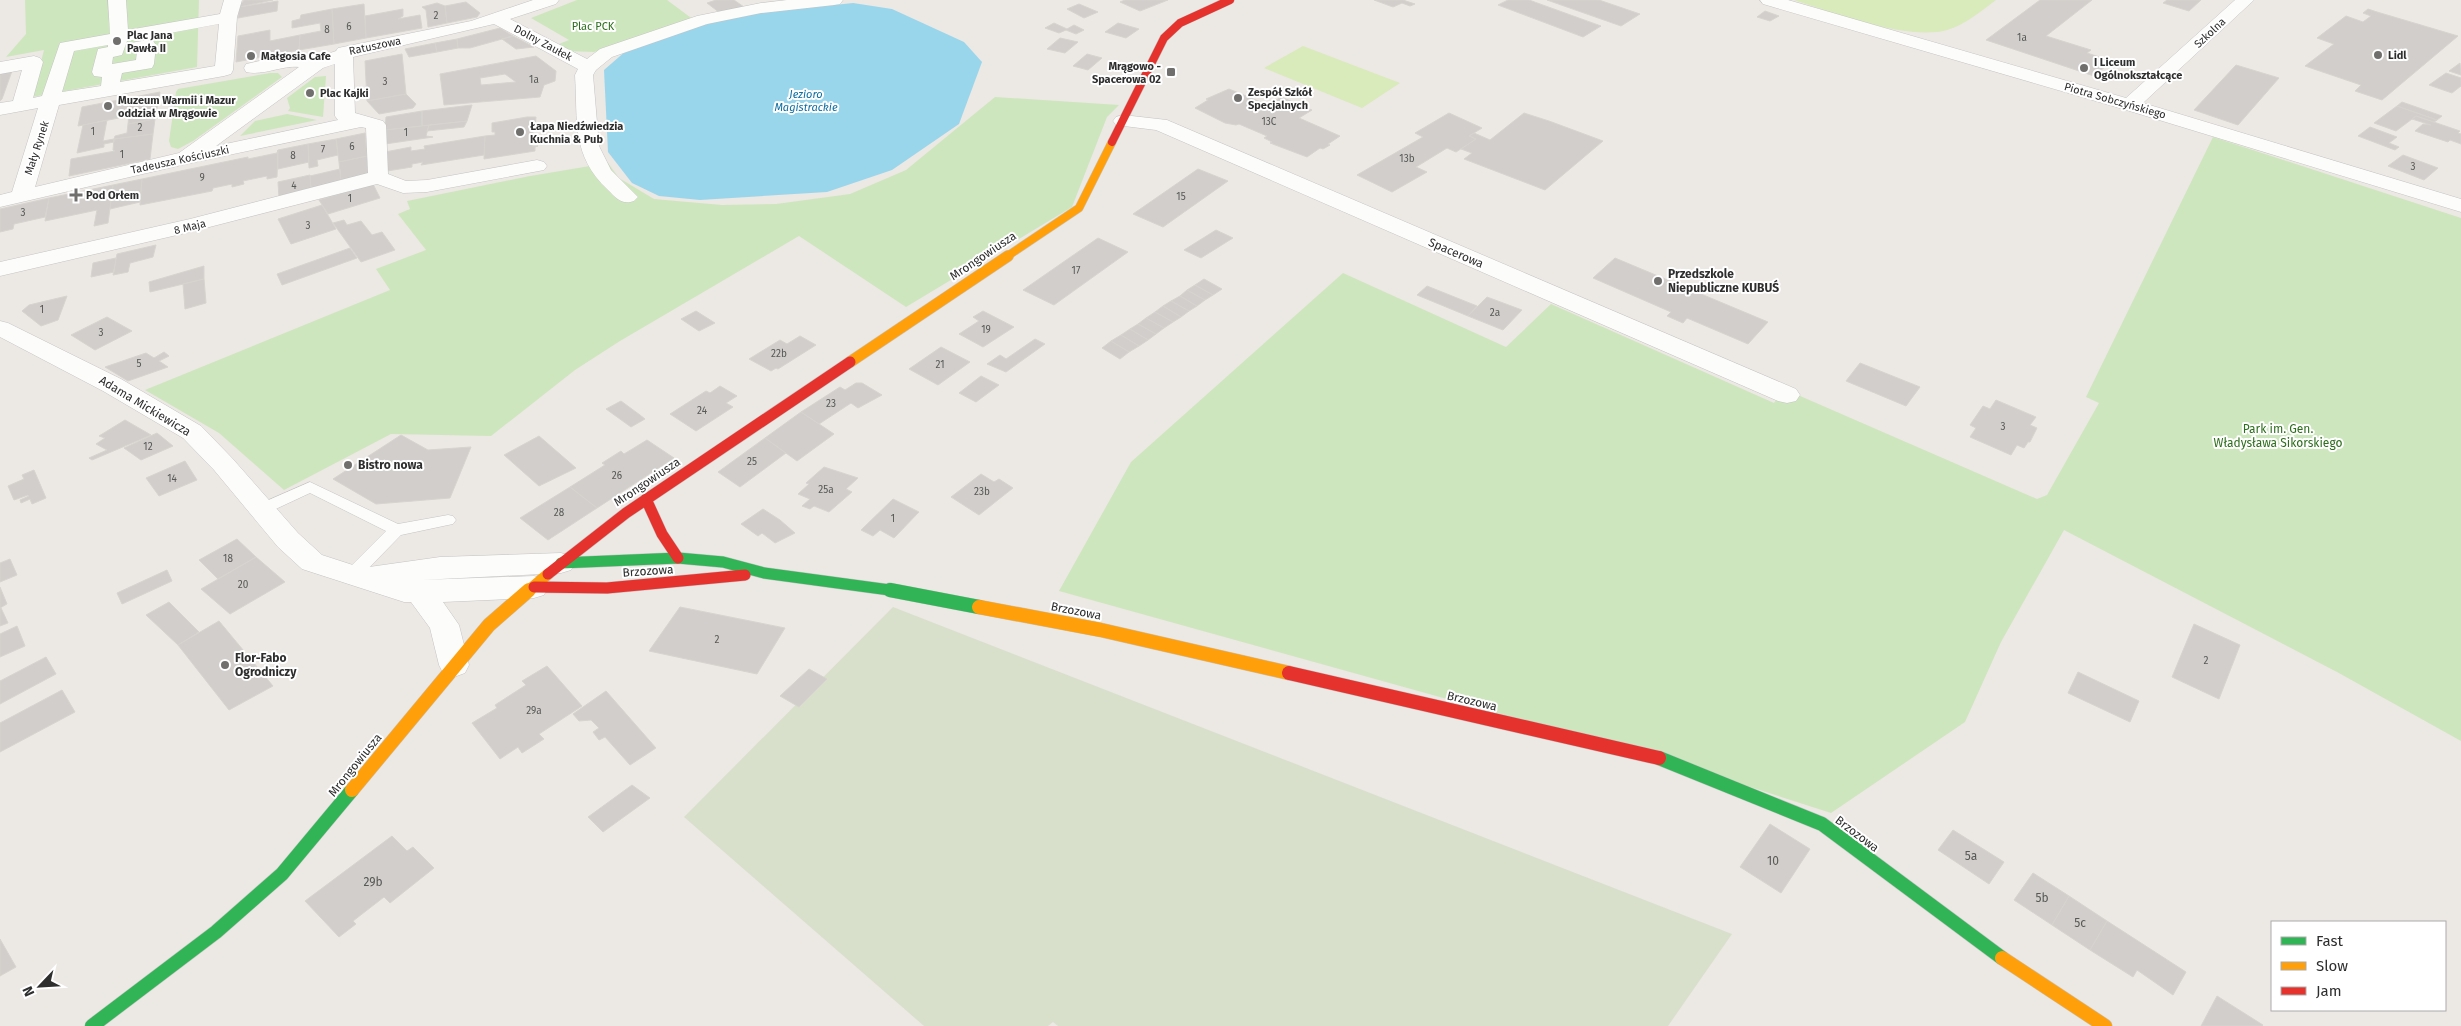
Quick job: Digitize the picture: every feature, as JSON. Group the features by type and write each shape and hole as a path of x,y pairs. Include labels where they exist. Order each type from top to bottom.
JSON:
{"street":[{"path":"117,0 118,44"},
{"path":"0,109 51,102 224,70 228,17 233,0"},
{"name":"Ratuszowa","path":"253,68 292,61 316,64 344,52 498,19 550,0"},
{"path":"627,197 602,173 589,146 584,75 588,68 606,53 703,20 761,8 834,0"},
{"name":"Mrongowiusza","path":"92,1026 216,932 282,874 316,836 454,665 489,625 561,563 646,499 1079,208 1164,38 1180,23 1230,0"},
{"name":"Piotra Sobczyńskiego","path":"1769,0 2456,200"},
{"name":"Szkolna","path":"2130,105 2245,0"},
{"path":"137,33 147,45 145,64 101,72 104,53 137,33 218,19"},
{"name":"Dolny Zaułek","path":"498,19 588,68"},
{"name":"Mały Rynek","path":"22,195 66,47 118,44"},
{"path":"344,52 345,116 350,120 376,125 378,177 403,188 427,186 537,166"},
{"path":"0,68 34,62 21,106"},
{"path":"186,158 316,64"},
{"path":"109,91 113,69"},
{"name":"Tadeusza Kościuszki","path":"0,202 22,195 186,158 362,121"},
{"name":"Spacerowa","path":"1123,121 1160,124 1787,395"},
{"name":"8 Maja","path":"0,269 238,216 378,177"},
{"name":"Adama Mickiewicza","path":"0,328 112,384 192,432 223,464 260,510 312,562 390,588 420,592 534,587"},
{"path":"646,499 662,534 678,558"},
{"name":"Brzozowa","path":"561,563 678,558 723,562 764,573 870,586 1101,630 1663,759 1822,824 1984,946 2105,1026"},
{"path":"357,577 469,566 561,563"},
{"name":"Brzozowa","path":"534,587 607,588 718,580 764,573"},
{"path":"420,592 444,625 454,665"}],"lane":[{"path":"260,510 310,486 396,530 448,520"},
{"path":"357,577 396,530"}],"green space":[{"name":"Plac Jana Pawła II","path":"25,0 199,0 197,67 32,97 44,50 6,57 26,34"},
{"name":"Plac PCK","path":"577,0 667,0 694,20 594,52 568,51 559,44 569,40 531,18"},
{"path":"1794,0 1996,0 1960,25 1947,30 1912,32 1871,24"},
{"path":"1303,46 1400,83 1362,108 1264,68"},
{"path":"278,73 282,77 193,141 178,149 171,147 169,141 178,89"},
{"path":"326,76 323,117 288,111 290,108 287,98 315,77"},
{"path":"995,97 1119,105 1107,117 1072,207 906,307 799,236 620,341 575,370 491,436 391,434 284,490 219,433 145,390 390,290 376,269 426,250 398,214 410,209 407,201 530,176 608,163 619,178 654,199 722,205 776,204 850,194 906,170"},
{"path":"287,114 317,120 240,136 255,121"},
{"name":"Park im. Gen. Władysława Sikorskiego","path":"2213,137 2461,218 2461,741 2337,672 2064,530 2001,642 1965,722 1831,813 1663,759 1059,591 1131,462 1343,273 1506,347 1551,304 1774,403 1784,389 2037,499 2047,495 2099,403 2086,397"},
{"path":"893,607 1732,934 1668,1026 1058,1026 1053,1022 1048,1026 924,1026 684,817"}],"water":[{"name":"Jezioro Magistrackie","path":"853,3 892,9 964,42 982,62 959,124 892,170 827,192 700,200 659,196 632,183 608,152 604,70 627,50 690,28 751,14"}],"building":[{"path":"244,0 273,0 239,7"},
{"path":"716,0 734,0 744,7 720,13 707,3"},
{"path":"1125,0 1168,0 1140,11 1120,2"},
{"path":"1374,0 1403,0 1415,4 1410,6 1402,3 1393,7"},
{"path":"1508,0 1529,0 1601,26 1583,37 1498,5"},
{"path":"1547,0 1599,0 1640,14 1621,26"},
{"path":"2040,0 2092,0 2046,36 2091,50 2087,53 2112,61 2094,76 1986,40"},
{"path":"2167,0 2201,0 2189,11 2163,3"},
{"path":"278,1 277,11 238,18 239,7"},
{"path":"466,2 480,13 477,17 447,23 445,6"},
{"path":"437,3 445,6 447,23 428,27 426,10 422,7"},
{"path":"364,4 366,38 334,44 332,9"},
{"path":"1079,4 1098,12 1084,18 1067,9"},
{"path":"332,9 334,44 299,50 300,35 321,31 320,23 292,28 292,21 300,19 301,15"},
{"path":"403,9 403,16 398,19 420,15 422,28 366,38 365,16"},
{"name":"Lidl","path":"2368,9 2458,36 2382,100 2355,91 2361,85 2305,66 2334,44 2317,38 2346,16 2363,22 2371,16 2363,13"},
{"path":"1765,11 1779,16 1770,21 1757,17"},
{"path":"1054,23 1067,29 1074,25 1084,30 1076,34 1066,30 1059,33 1045,28"},
{"path":"1118,23 1139,29 1126,38 1105,32"},
{"path":"500,28 513,36 470,48 458,48 457,39"},
{"path":"270,30 270,41 300,35 299,50 236,62 238,36"},
{"path":"513,36 534,47 516,49 502,39"},
{"path":"1060,38 1078,42 1065,53 1047,49"},
{"path":"457,39 458,48 437,52 435,43"},
{"path":"435,43 437,52 409,57 405,49"},
{"path":"402,54 406,94 367,101 365,61"},
{"path":"1087,54 1102,58 1088,70 1073,66"},
{"path":"536,56 556,71 555,81 544,85 540,97 444,105 440,74","holes":["505,74 516,82 481,85 480,78"]},
{"path":"2460,63 2461,75 2449,71"},
{"path":"2236,65 2279,78 2238,125 2194,110"},
{"path":"12,71 2,99 0,101 0,72"},
{"path":"2446,73 2461,78 2461,86 2452,93 2429,85"},
{"path":"1229,89 1268,105 1281,97 1312,110 1299,118 1340,136 1328,144 1330,145 1323,149 1320,148 1307,157 1270,143 1272,142 1264,138 1267,136 1239,124 1225,123 1195,108 1208,100 1206,99"},
{"path":"160,92 155,119 128,124 129,116 78,126 82,107"},
{"path":"406,94 416,104 413,108 379,114 367,101"},
{"path":"2402,102 2442,116 2437,120 2397,106"},
{"path":"472,105 467,121 422,126 422,111"},
{"path":"2397,106 2437,120 2434,122 2416,116 2396,131 2374,123"},
{"path":"422,111 422,126 385,130 386,117"},
{"path":"1449,113 1482,128 1469,136 1476,139 1456,152 1447,148 1416,167 1427,172 1392,192 1357,175 1423,137 1415,133"},
{"path":"1524,113 1603,141 1545,190 1464,159 1472,153 1461,149 1476,139 1469,136 1474,133 1490,140"},
{"path":"2416,116 2460,131 2458,133 2461,134 2461,144 2450,140 2448,142 2415,131 2423,124 2431,125 2412,119"},
{"path":"536,117 535,128 537,129 533,130 532,146 538,146 535,147 535,151 484,159 485,136 495,135 495,132 492,132 492,123"},
{"path":"155,119 153,134 114,139 115,136 127,133 128,124"},
{"path":"107,120 103,141 114,139 114,142 104,144 104,147 77,153 83,125"},
{"path":"467,121 464,127 427,131 429,125"},
{"path":"429,125 426,136 433,137 385,144 385,130"},
{"path":"2370,127 2397,137 2389,143 2399,147 2395,150 2358,136"},
{"path":"365,133 367,156 339,162 336,139"},
{"path":"153,134 150,159 69,176 71,159 115,151 113,150 114,139"},
{"path":"485,136 484,155 421,165 423,162 412,164 412,167 387,171 385,152 411,147 411,151 425,149 424,146"},
{"path":"336,139 338,155 317,160 318,166 309,168 308,144"},
{"path":"308,144 309,162 278,169 278,150"},
{"path":"278,150 277,177 267,179 267,176 243,181 244,184 232,187 232,184 213,188 212,191 140,205 142,179 248,157 248,159 277,153"},
{"path":"2403,155 2438,168 2424,180 2388,166"},
{"path":"367,156 369,175 341,182 339,162"},
{"path":"340,169 341,182 311,189 310,176"},
{"path":"1198,169 1228,181 1163,227 1133,214"},
{"path":"310,175 311,189 279,198 278,182"},
{"path":"142,179 140,202 110,209 113,185"},
{"path":"373,184 380,198 328,214 319,200"},
{"path":"113,185 108,223 94,226 97,210 45,221 49,198"},
{"path":"49,198 45,217 14,224 13,229 0,232 0,209"},
{"path":"322,205 336,229 291,244 278,219"},
{"path":"344,220 347,225 361,221 372,235 382,232 395,250 361,262 333,223"},
{"path":"1216,230 1233,238 1201,258 1184,250"},
{"path":"1098,238 1128,252 1054,305 1023,290"},
{"path":"156,245 153,257 130,263 128,272 113,275 117,254"},
{"path":"350,248 357,258 282,285 277,274"},
{"path":"116,258 114,272 91,277 93,263"},
{"path":"1615,258 1768,322 1748,344 1687,318 1683,323 1667,316 1671,312 1593,278"},
{"path":"204,266 204,279 150,292 149,282"},
{"path":"204,279 206,303 185,309 183,284"},
{"path":"1204,279 1222,289 1213,295 1195,285"},
{"path":"1195,285 1213,295 1205,300 1187,290"},
{"path":"1427,286 1477,306 1468,316 1417,295"},
{"path":"1187,290 1205,300 1197,306 1180,296"},
{"path":"67,296 58,320 41,326 22,311 29,305"},
{"path":"1180,296 1197,306 1189,311 1171,301"},
{"path":"1487,297 1522,310 1503,330 1468,316"},
{"path":"1171,301 1189,311 1181,317 1163,306"},
{"path":"1163,306 1181,317 1173,322 1155,312"},
{"path":"696,311 715,323 699,331 681,319"},
{"path":"983,311 1014,327 983,347 959,334 979,321 973,317"},
{"path":"1155,312 1173,322 1164,328 1146,318"},
{"path":"107,317 132,331 95,350 71,335"},
{"path":"1146,318 1164,328 1156,334 1138,324"},
{"path":"1138,324 1156,334 1148,340 1130,329"},
{"path":"1130,329 1148,340 1139,346 1121,335"},
{"path":"1121,335 1139,346 1129,352 1111,341"},
{"path":"800,336 816,345 778,369 776,368 771,371 749,359 780,340 787,344"},
{"path":"1035,339 1045,344 1006,372 987,364 1000,355 1006,359"},
{"path":"1111,341 1129,352 1120,359 1102,348"},
{"path":"941,347 970,362 938,385 909,369"},
{"path":"164,352 169,356 159,361 168,367 128,381 105,367 146,353 154,358"},
{"path":"1860,363 1920,387 1906,406 1846,381"},
{"path":"981,376 999,385 976,402 959,393"},
{"path":"856,383 862,383 882,395 858,408 851,403 819,424 801,412 840,387 845,390"},
{"path":"720,386 737,396 726,403 733,407 696,431 670,414 706,391 710,393"},
{"path":"1996,400 2036,417 2030,425 2037,428 2030,442 2024,448 2017,445 2011,455 1970,437 1976,428 1970,425 1983,406 1990,409"},
{"path":"621,401 645,419 631,427 606,409"},
{"path":"801,412 834,434 797,461 765,438"},
{"path":"125,420 151,435 92,460 89,458 107,450 96,444 105,438 99,436"},
{"path":"157,433 173,446 141,460 124,448"},
{"path":"401,435 428,450 471,447 450,498 376,504 333,479"},
{"path":"539,436 576,468 539,486 504,455"},
{"path":"765,438 786,453 740,487 718,472"},
{"path":"647,440 674,458 597,508 570,487 605,465 602,463 621,451 624,454"},
{"path":"185,461 197,480 159,496 146,478"},
{"path":"824,467 858,478 846,489 852,492 829,512 814,506 810,509 802,506 810,499 798,494 809,484 806,483"},
{"path":"34,470 46,498 32,504 30,499 21,503 20,500 28,495 14,500 8,486 24,479 22,475"},
{"path":"981,474 994,482 999,479 1013,488 979,515 951,497"},
{"path":"570,487 597,508 548,540 520,518"},
{"path":"893,499 919,512 894,538 880,530 873,536 861,530"},
{"path":"763,509 795,533 775,543 762,533 758,536 741,524"},
{"path":"237,539 256,557 218,579 199,560"},
{"path":"256,557 285,582 230,614 201,589"},
{"path":"10,559 17,575 0,582 0,563"},
{"path":"167,570 172,581 122,604 117,593"},
{"path":"0,587 7,604 0,608"},
{"path":"169,602 199,632 178,645 146,615"},
{"path":"680,607 785,628 757,674 649,651"},
{"path":"0,609 8,623 0,626"},
{"name":"Flor-Fabo Ogrodniczy","path":"219,621 273,686 229,710 178,645"},
{"path":"2194,624 2240,645 2219,699 2172,677"},
{"path":"17,626 25,646 0,657 0,634"},
{"path":"46,657 56,674 0,704 0,681"},
{"path":"547,666 582,706 539,734 544,739 522,753 518,747 500,759 472,723 497,708 495,705 526,685 522,681"},
{"path":"809,669 827,679 799,707 780,696"},
{"path":"2078,672 2139,701 2130,722 2068,693"},
{"path":"62,690 75,712 0,752 0,723"},
{"path":"606,691 656,748 630,765 605,737 599,740 593,732 599,728 591,720 579,721 573,714"},
{"path":"632,785 650,798 603,832 588,817"},
{"path":"1770,824 1810,849 1781,893 1740,867"},
{"path":"1953,830 2004,862 1989,884 1938,850"},
{"path":"392,836 407,851 413,847 434,868 390,903 384,897 353,921 356,924 339,937 305,901"},
{"path":"2033,873 2069,896 2052,925 2014,900"},
{"path":"2069,896 2107,921 2090,950 2052,925"},
{"path":"2107,921 2186,972 2173,995 2137,970 2133,977 2090,950"},
{"path":"0,939 16,967 0,976"},
{"path":"2217,996 2263,1025 2201,1026"}],"traffic: fast":[{"path":"561,563 678,558 723,562 764,573 869,586 979,607"},
{"path":"1659,758 1822,824 2002,958"},
{"path":"92,1026 216,932 282,874 352,790"}],"traffic: slow":[{"path":"850,362 1079,208 1112,142"},
{"path":"352,790 489,625 548,574"},
{"path":"979,607 1101,630 1289,673"},
{"path":"2002,958 2105,1026"}],"traffic: jam":[{"path":"1112,142 1164,38 1180,23 1230,0"},
{"path":"548,574 626,513 850,362"},
{"path":"646,499 662,534 678,558"},
{"path":"534,587 607,588 745,575"},
{"path":"1289,673 1659,758"}],"place":[{"name":"Plac Jana Pawła II","path":"117,41"},
{"name":"Lidl","path":"2378,55"},
{"name":"Małgosia Cafe","path":"251,56"},
{"name":"I Liceum Ogólnokształcące","path":"2084,68"},
{"name":"Mrągowo - Spacerowa 02","path":"1171,72"},
{"name":"Plac Kajki","path":"310,93"},
{"name":"Zespół Szkół Specjalnych","path":"1238,98"},
{"name":"Muzeum Warmii i Mazur oddział w Mrągowie","path":"108,106"},
{"name":"Łapa Niedźwiedzia Kuchnia & Pub","path":"520,132"},
{"name":"Pod Orłem","path":"76,195"},
{"name":"Przedszkole Niepubliczne KUBUŚ","path":"1658,281"},
{"name":"Bistro nowa","path":"348,465"},
{"name":"Flor-Fabo Ogrodniczy","path":"225,665"}]}
